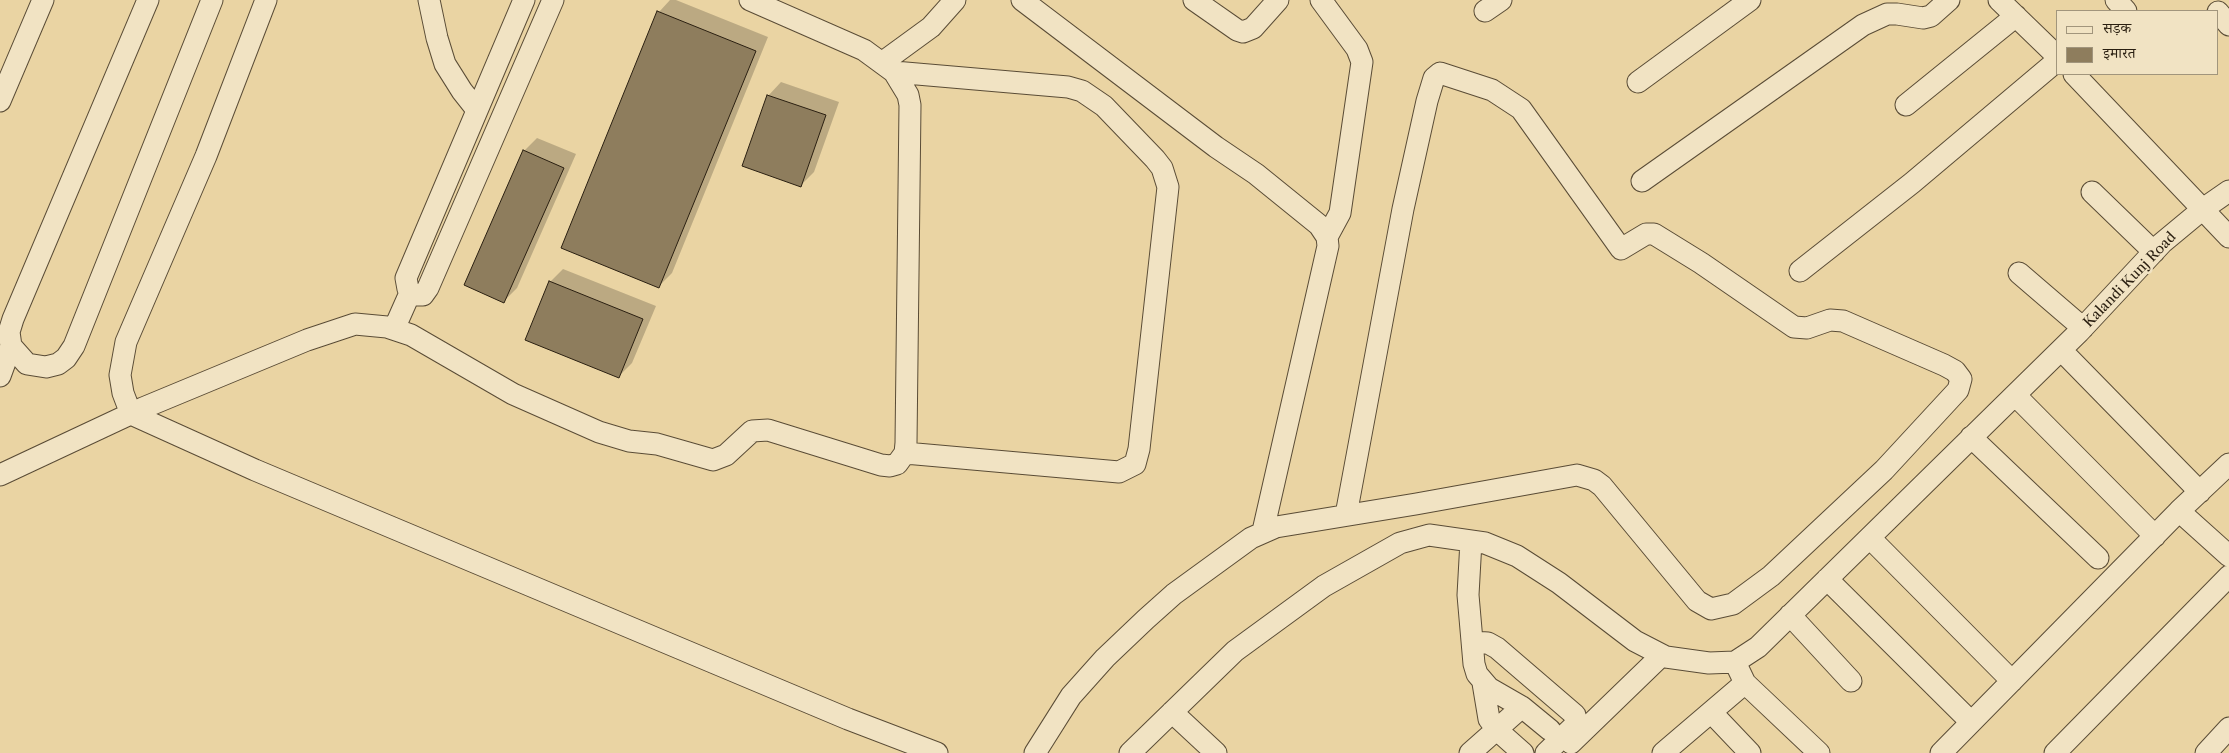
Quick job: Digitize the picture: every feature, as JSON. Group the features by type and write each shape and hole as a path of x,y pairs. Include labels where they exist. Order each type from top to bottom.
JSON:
{"street":[{"path":"0,101 43,0"},
{"path":"0,376 11,346 9,332 20,301 148,0"},
{"path":"11,346 27,364 46,367 58,364 66,358 74,346 212,0"},
{"path":"266,0 206,156 126,342 120,375 123,393 131,414 255,470 848,719 937,753"},
{"path":"429,0 437,38 446,64 462,91 477,110"},
{"path":"410,293 406,285 406,278 524,0"},
{"path":"410,293 423,295 428,288 553,0"},
{"path":"0,474 131,414 337,329 355,324 372,324 394,329 442,351 492,384 599,432 629,441 658,444 713,460 726,455 752,431 768,430 881,465 890,466 897,464 905,453 909,304 910,105 903,84 889,67 864,50 750,0"},
{"path":"889,67 956,0"},
{"path":"1022,0 1216,147 1262,178 1319,225 1327,237 1328,246 1264,531"},
{"path":"1194,0 1237,30 1243,32 1253,28 1278,0"},
{"path":"1321,0 1358,49 1362,62 1340,213 1327,237"},
{"path":"1638,82 1750,0"},
{"path":"1642,181 1863,26 1887,14 1923,18 1931,16 1949,0"},
{"path":"2000,0 2056,57"},
{"path":"2116,0 2125,10"},
{"path":"2207,0 2217,10"},
{"path":"2219,12 2229,25"},
{"path":"1906,105 2016,16"},
{"path":"1800,270 1912,183 2056,61"},
{"path":"889,67 1068,87 1082,91 1104,106 1155,159 1162,168 1168,194 1139,449 1135,464 1119,472 905,453"},
{"path":"1035,753 1064,705 1105,658 1174,594 1264,531 1276,527 1346,515 1554,478 1584,476 1602,486 1697,601 1711,609 1733,604 1751,592 1807,544 1884,470 1958,390 1960,379 1955,371 1944,365 1843,321 1830,320 1807,328 1794,327 1701,263 1654,234 1646,234 1621,249 1521,109 1492,90 1440,73 1434,78 1427,101 1403,209 1346,515"},
{"path":"2075,75 2229,237"},
{"name":"Kalandi Kunj Road","path":"1735,662 1758,646 1870,538 2081,330 2154,252 2203,209 2229,191"},
{"path":"2092,192 2154,252"},
{"path":"2019,273 2081,330"},
{"path":"394,329 410,293"},
{"path":"2061,350 2200,492"},
{"path":"2015,395 2155,536"},
{"path":"1971,438 2098,558"},
{"path":"1941,753 2179,511 2229,464"},
{"path":"2179,511 2229,556"},
{"path":"1130,753 1235,651 1324,586 1400,543 1429,535 1484,543 1517,556 1559,583 1635,641 1662,655 1709,664 1735,662 1745,683 1819,753"},
{"path":"1870,538 2012,682"},
{"path":"1471,541 1468,595 1474,664 1477,674 1483,683 1522,707 1550,730"},
{"path":"2055,753 2229,576"},
{"path":"1827,579 1971,722"},
{"path":"1790,615 1850,681"},
{"path":"1473,642 1488,643 1498,648 1575,716 1576,724 1546,753"},
{"path":"1561,753 1662,655"},
{"path":"1483,683 1486,711 1497,730 1523,753"},
{"path":"1664,753 1745,683"},
{"path":"1470,753 1522,707"},
{"path":"1172,712 1216,753"},
{"path":"1711,712 1750,753"},
{"path":"2212,751 2229,728"}],"building":[{"path":"657,11 756,51 659,288 561,248"},
{"path":"767,95 826,115 801,187 742,166"},
{"path":"523,150 564,168 504,303 464,285"},
{"path":"549,281 643,319 619,378 525,340"}]}
